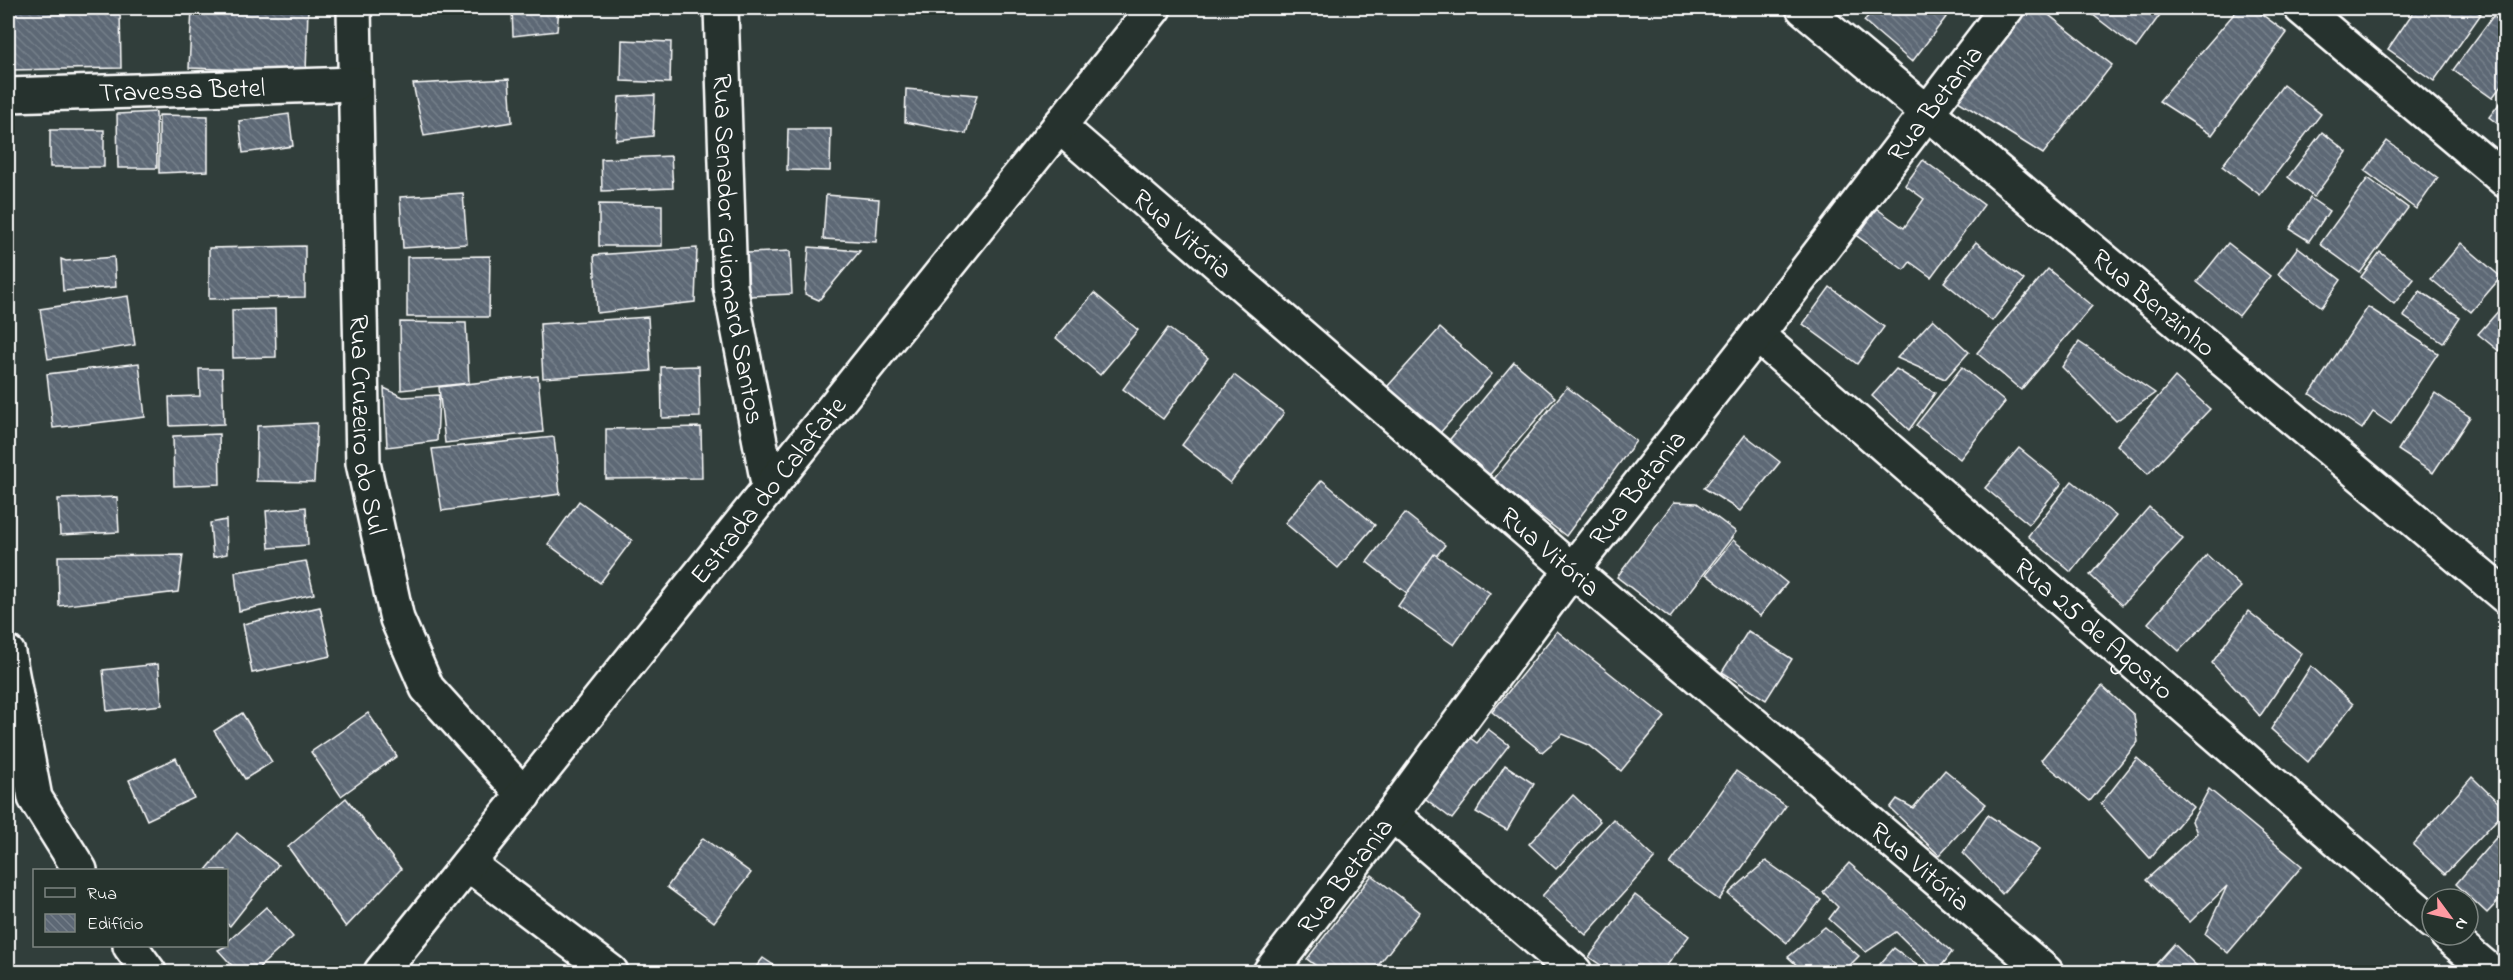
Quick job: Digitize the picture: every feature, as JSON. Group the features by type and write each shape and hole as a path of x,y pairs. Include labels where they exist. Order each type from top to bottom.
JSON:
{"street":[{"name":"Rua Cruzeiro do Sul","path":"354,8 363,463 397,619 427,688 524,795"},
{"name":"Rua Senador Guiomard Santos","path":"722,8 730,286 769,489"},
{"name":"Estrada do Calafate","path":"381,972 1154,8"},
{"name":"Rua Benzinho","path":"1803,8 2505,597"},
{"name":"Rua Betania","path":"1270,972 1392,814 1572,570 1757,335 2007,8"},
{"path":"2301,8 2505,181"},
{"name":"Travessa Betel","path":"8,95 356,84"},
{"name":"Rua Vitória","path":"1059,126 1572,570 2046,972"},
{"name":"Rua 25 de Agosto","path":"1757,335 2420,912"},
{"path":"8,652 35,798 79,869"},
{"path":"1392,814 1575,972"},
{"path":"468,864 612,972"},
{"path":"131,947 149,972"},
{"path":"2461,947 2491,972"}],"building":[{"path":"120,8 121,68 8,70 8,10"},
{"path":"192,8 308,9 306,72 189,68"},
{"path":"512,8 559,8 557,31 513,36"},
{"path":"1875,8 1953,8 1912,62 1864,21"},
{"path":"2009,8 2040,8 2112,65 2043,154 1950,96"},
{"path":"2084,8 2165,8 2136,48"},
{"path":"2239,8 2253,8 2287,33 2212,135 2159,101"},
{"path":"2416,8 2471,8 2481,14 2434,81 2388,49"},
{"path":"2493,16 2506,26 2506,80 2492,98 2453,70"},
{"path":"622,40 671,42 670,83 621,81"},
{"path":"509,79 512,122 424,136 413,84"},
{"path":"2283,85 2321,114 2260,195 2222,166"},
{"path":"906,89 977,95 966,134 905,122"},
{"path":"655,95 653,136 616,140 619,97"},
{"path":"2506,95 2506,130 2489,117"},
{"path":"156,112 157,168 118,168 117,114"},
{"path":"289,114 293,146 243,153 239,121"},
{"path":"159,115 208,116 208,171 159,173"},
{"path":"788,129 831,129 830,171 787,170"},
{"path":"50,130 104,130 104,167 50,167"},
{"path":"2322,132 2347,152 2314,197 2288,177"},
{"path":"2387,141 2438,178 2416,209 2365,171"},
{"path":"671,156 673,188 602,191 601,159"},
{"path":"1923,160 1984,205 1931,277 1910,262 1904,270 1857,236 1877,209 1904,228 1924,199 1905,185"},
{"path":"2368,178 2408,208 2360,273 2320,244"},
{"path":"463,193 467,244 403,248 400,197"},
{"path":"826,195 879,199 876,242 823,239"},
{"path":"2310,198 2329,211 2309,241 2290,229"},
{"path":"599,204 662,205 662,246 599,246"},
{"path":"1976,242 2024,280 1992,321 1944,282"},
{"path":"2228,243 2270,276 2239,316 2197,282"},
{"path":"2461,243 2501,277 2471,312 2431,279"},
{"path":"305,246 305,297 209,299 209,248"},
{"path":"809,247 860,251 819,300 805,294"},
{"path":"2298,247 2341,280 2322,307 2278,274"},
{"path":"697,248 695,302 597,313 594,255"},
{"path":"790,251 792,294 749,296 747,253"},
{"path":"2380,252 2414,279 2394,304 2361,277"},
{"path":"490,256 489,317 407,317 407,257"},
{"path":"114,257 116,287 63,291 61,259 66,261"},
{"path":"2048,269 2092,306 2021,390 1977,353"},
{"path":"1830,287 1884,327 1857,364 1803,324"},
{"path":"2420,291 2460,317 2443,343 2403,316"},
{"path":"1094,293 1138,330 1100,375 1056,338"},
{"path":"128,296 135,345 48,359 40,309"},
{"path":"2368,307 2438,353 2391,424 2373,412 2362,429 2310,394"},
{"path":"2501,308 2506,312 2506,357 2478,334"},
{"path":"275,309 276,357 233,358 232,310"},
{"path":"648,317 651,371 543,378 540,324"},
{"path":"1933,319 1969,352 1945,379 1897,358"},
{"path":"400,322 466,323 469,383 401,390"},
{"path":"1168,328 1208,358 1163,419 1123,389"},
{"path":"1440,328 1492,374 1439,434 1387,387"},
{"path":"2079,342 2155,393 2116,421 2062,367"},
{"path":"1514,362 1555,397 1487,478 1446,444"},
{"path":"139,363 145,417 53,428 47,374"},
{"path":"699,366 700,417 662,418 661,367"},
{"path":"1962,367 2005,402 1960,459 1916,425"},
{"path":"199,369 222,369 224,424 170,426 169,397 200,396"},
{"path":"1896,369 1935,393 1909,430 1872,396"},
{"path":"1234,375 1284,413 1230,483 1182,445"},
{"path":"538,376 543,432 445,443 439,387"},
{"path":"2175,377 2210,409 2148,474 2117,445"},
{"path":"1567,387 1636,441 1566,536 1493,480"},
{"path":"384,388 403,397 439,395 437,441 387,447"},
{"path":"2435,393 2470,417 2433,473 2398,450"},
{"path":"317,423 314,482 256,481 257,426"},
{"path":"701,427 702,478 606,479 606,429"},
{"path":"219,434 220,484 174,486 173,436"},
{"path":"1745,435 1780,462 1740,511 1704,488"},
{"path":"554,437 560,494 442,511 432,449"},
{"path":"2019,448 2062,483 2029,524 1985,488"},
{"path":"1322,480 1375,525 1338,568 1285,523"},
{"path":"2072,481 2116,516 2071,572 2028,536"},
{"path":"117,497 119,532 60,535 58,499"},
{"path":"579,501 632,540 600,583 548,544"},
{"path":"1674,502 1697,503 1736,532 1670,618 1617,577"},
{"path":"306,507 308,545 269,548 266,511"},
{"path":"2149,507 2183,539 2122,605 2090,575"},
{"path":"1405,513 1445,545 1407,593 1367,562"},
{"path":"226,520 227,554 213,557 210,523"},
{"path":"1733,540 1787,583 1760,616 1706,574"},
{"path":"1434,554 1490,593 1454,645 1398,606"},
{"path":"183,555 178,592 59,606 58,556"},
{"path":"2207,555 2241,587 2179,651 2148,623"},
{"path":"306,561 314,594 239,611 235,572"},
{"path":"320,607 331,656 252,673 243,624"},
{"path":"2248,611 2302,654 2260,716 2212,663"},
{"path":"1557,631 1665,717 1621,771 1589,745 1563,734 1542,752 1492,712"},
{"path":"1748,631 1792,659 1766,700 1722,672"},
{"path":"158,664 162,705 107,711 103,670"},
{"path":"2311,666 2353,704 2308,762 2271,729"},
{"path":"2102,686 2134,715 2138,742 2090,801 2041,760"},
{"path":"242,713 272,762 245,779 214,731"},
{"path":"368,713 397,756 341,796 311,752"},
{"path":"1488,729 1509,745 1452,819 1418,793 1465,734 1477,743"},
{"path":"176,758 194,798 147,820 129,780"},
{"path":"2137,758 2193,807 2150,858 2101,804"},
{"path":"1505,765 1534,784 1507,830 1476,812"},
{"path":"1945,770 1986,804 1939,855 1890,808 1897,799 1913,808"},
{"path":"1736,771 1786,806 1719,900 1670,864"},
{"path":"2472,777 2506,810 2445,874 2413,845"},
{"path":"2209,789 2302,866 2228,953 2205,934 2227,886 2190,922 2146,880 2197,833 2192,821"},
{"path":"1573,795 1600,821 1556,869 1529,844"},
{"path":"346,798 401,869 346,927 288,847"},
{"path":"1988,815 2040,849 2002,894 1963,853"},
{"path":"1613,819 1655,858 1586,935 1542,896"},
{"path":"2506,826 2506,893 2487,913 2480,906 2480,887 2459,887 2456,884"},
{"path":"237,833 278,865 230,926 228,924 228,869 207,869"},
{"path":"703,838 751,873 714,922 667,887"},
{"path":"1766,861 1821,900 1787,943 1728,894"},
{"path":"1849,863 1952,952 1937,972 1896,932 1866,952 1829,919 1838,907 1823,892"},
{"path":"1372,875 1420,912 1373,972 1324,972 1307,959"},
{"path":"1635,895 1689,936 1662,972 1611,972 1589,957"},
{"path":"266,907 293,937 254,972 238,972 218,950 228,947 228,941"},
{"path":"1825,927 1859,956 1843,972 1804,972 1788,957"},
{"path":"2174,944 2203,972 2149,972"},
{"path":"1894,948 1926,972 1873,972"},
{"path":"763,958 784,972 752,972"},
{"path":"1771,965 1781,972 1765,972"}]}
